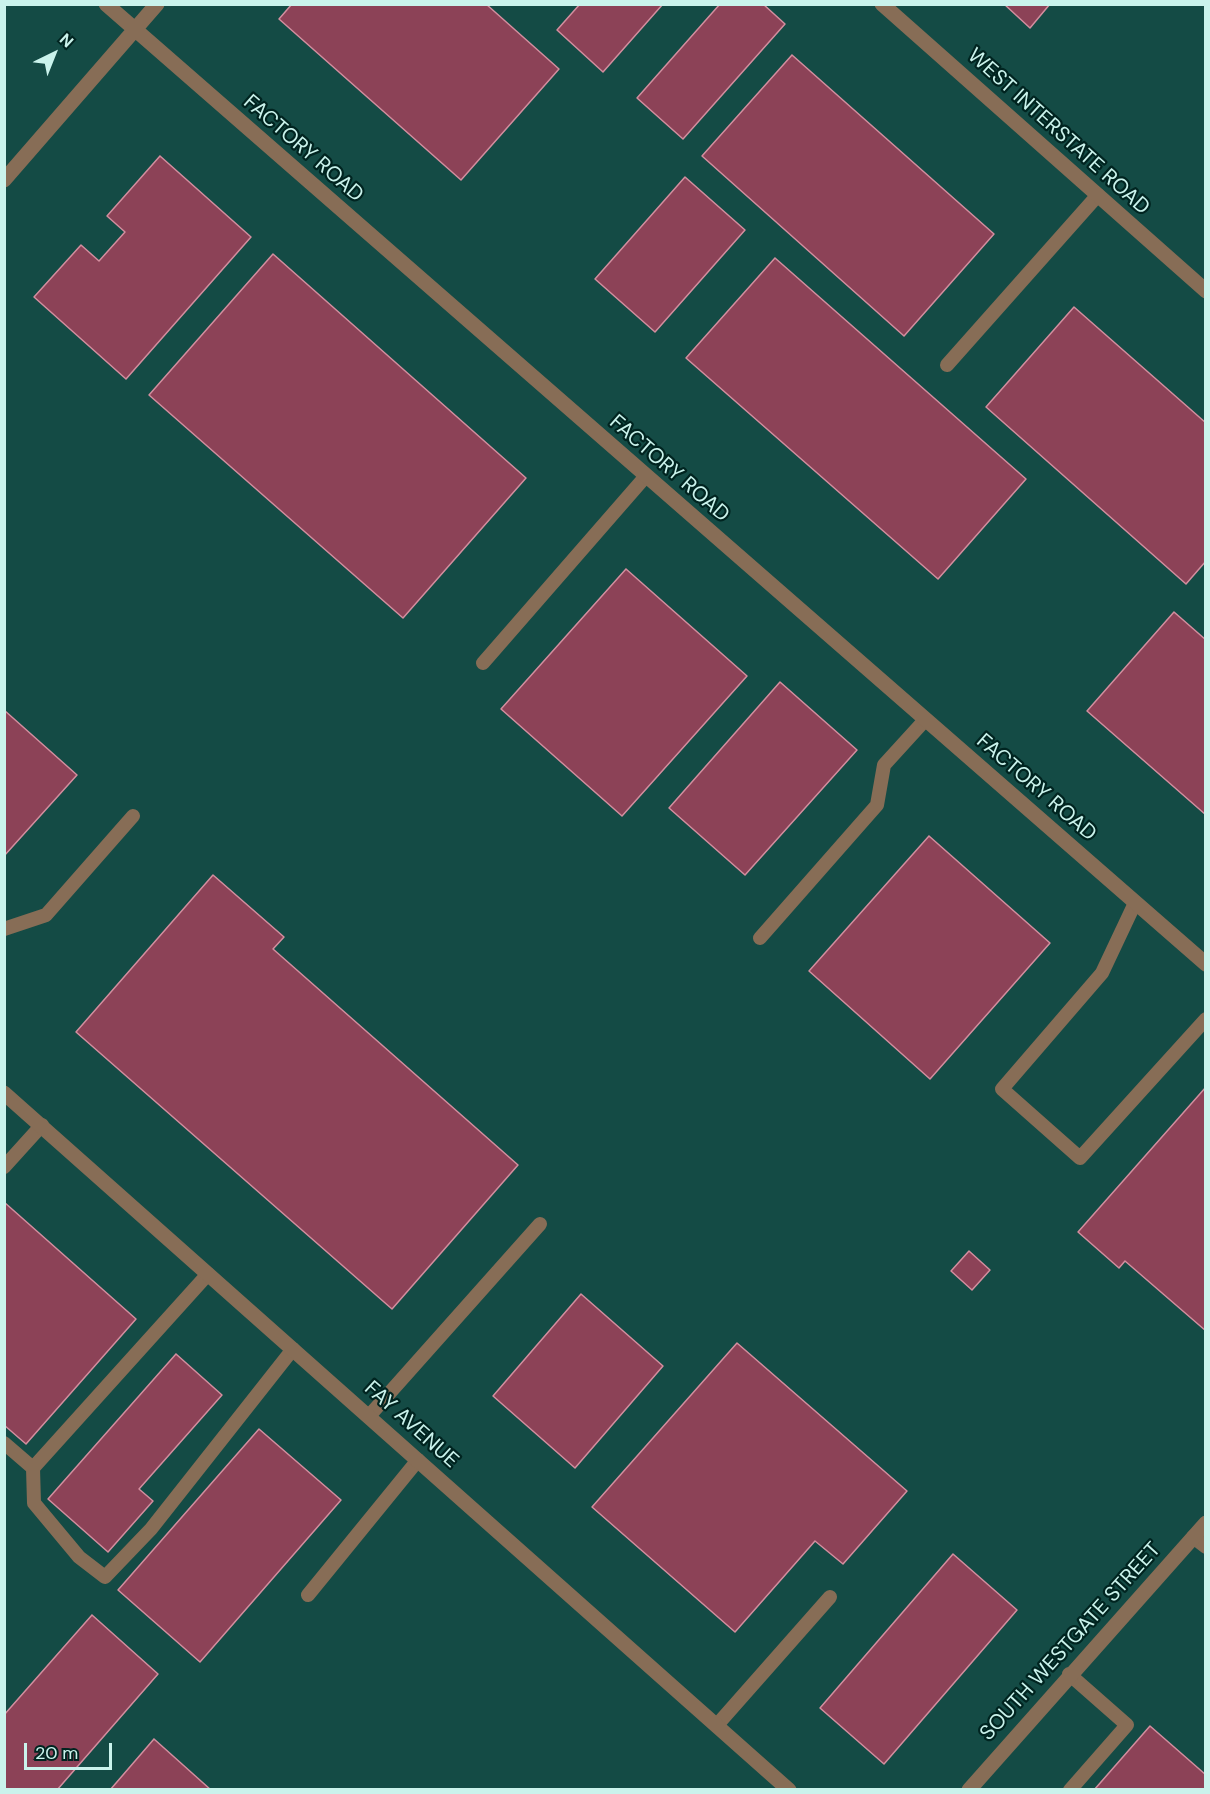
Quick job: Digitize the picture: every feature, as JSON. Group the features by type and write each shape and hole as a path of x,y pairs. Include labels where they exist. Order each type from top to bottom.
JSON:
{"street":[{"name":"FACTORY ROAD","path":"106,4 1206,964"},
{"path":"4,180 157,4"},
{"name":"WEST INTERSTATE ROAD","path":"882,4 1206,291"},
{"name":"FAY AVENUE","path":"4,1093 789,1790"},
{"name":"SOUTH WESTGATE STREET","path":"969,1790 1069,1674 1206,1523"}],"lane":[{"path":"947,365 1098,195"},
{"path":"483,663 646,476"},
{"path":"760,938 877,805 884,765 925,720"},
{"path":"4,929 46,915 133,816"},
{"path":"1135,903 1102,973 1002,1089 1080,1158 1206,1018"},
{"path":"4,1167 42,1125"},
{"path":"369,1416 540,1224"},
{"path":"208,1274 33,1468 34,1503 79,1557 105,1577 151,1529 293,1349"},
{"path":"4,1443 33,1468"},
{"path":"308,1595 418,1460"},
{"path":"1193,1537 1206,1547"},
{"path":"717,1725 830,1597"},
{"path":"1069,1674 1127,1725 1070,1790"}],"shaded area":[{"path":"5,5 1205,5 1205,1789 5,1790"}],"building":[{"path":"292,4 486,4 559,69 461,180 279,19"},
{"path":"580,4 663,4 603,72 557,30"},
{"path":"720,4 763,4 785,24 683,139 637,98"},
{"path":"1004,4 1050,4 1030,28"},
{"path":"792,55 994,234 904,336 702,156"},
{"path":"160,156 251,237 126,379 34,297 81,245 99,261 125,232 107,216"},
{"path":"685,177 745,230 655,332 595,279"},
{"path":"273,254 526,478 403,618 149,395"},
{"path":"775,258 1026,479 938,579 686,358"},
{"path":"1074,307 1206,423 1206,561 1186,584 986,407"},
{"path":"626,569 747,676 622,816 501,709"},
{"path":"1174,612 1206,640 1206,815 1087,711"},
{"path":"780,682 857,750 745,875 669,808"},
{"path":"4,710 77,775 4,856"},
{"path":"929,836 1050,943 930,1079 809,971"},
{"path":"213,875 284,937 273,949 518,1165 392,1309 76,1032"},
{"path":"1206,1087 1206,1331 1125,1261 1119,1268 1078,1232"},
{"path":"4,1202 136,1319 26,1444 4,1425"},
{"path":"969,1251 990,1270 972,1290 951,1271"},
{"path":"581,1294 663,1366 575,1468 493,1396"},
{"path":"737,1343 907,1491 843,1564 815,1541 735,1632 592,1507"},
{"path":"176,1354 222,1395 139,1489 153,1501 108,1552 48,1499"},
{"path":"259,1429 341,1500 200,1662 118,1590"},
{"path":"953,1554 1017,1610 884,1764 820,1708"},
{"path":"92,1615 158,1674 57,1790 4,1790 4,1715"},
{"path":"1150,1726 1206,1775 1206,1790 1094,1790"},
{"path":"154,1739 211,1790 110,1790"}]}
